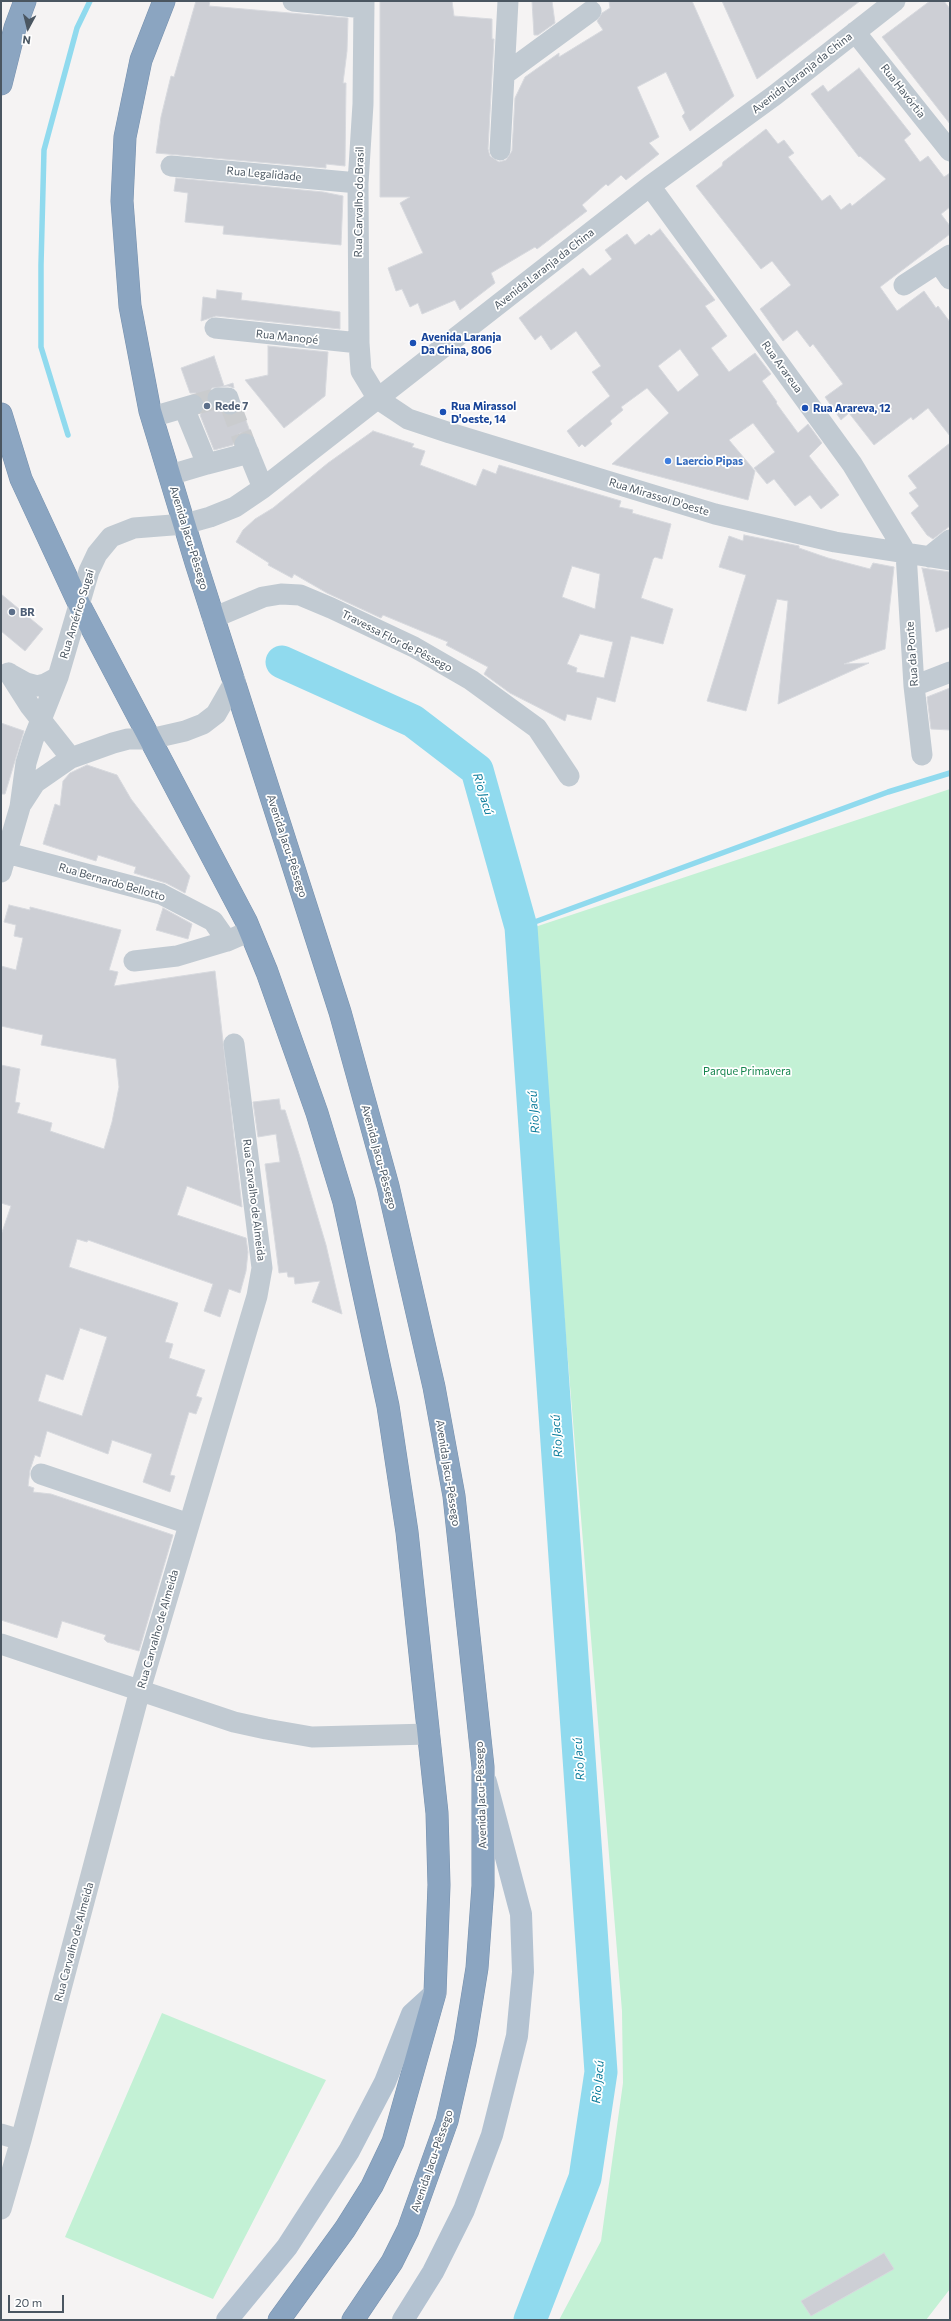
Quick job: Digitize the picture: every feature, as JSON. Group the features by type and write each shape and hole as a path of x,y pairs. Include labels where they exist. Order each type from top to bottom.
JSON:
{"highway":[{"path":"1,84 15,28 26,1"},
{"name":"Avenida Jacu-Pêssego","path":"164,1 141,60 126,129 122,201 130,306 152,417 213,618 235,681 340,1012 388,1186 434,1387 454,1496 483,1768 483,1886 477,1968 465,2042 447,2121 408,2230 392,2262 353,2320"},
{"path":"1,414 21,479 80,606 250,931 267,972 318,1113 344,1202 388,1406 406,1524 430,1734 437,1813 439,1885 435,1993 393,2142 372,2186 345,2229 279,2320"}],"main road":[{"path":"403,2320 434,2272 464,2210 476,2181 492,2135 517,2036 523,1972 521,1914 483,1768"},
{"path":"227,2320 287,2247 334,2176 349,2151 385,2082 412,2014 435,1993"}],"street":[{"path":"293,1 364,4"},
{"path":"500,150 508,1"},
{"name":"Avenida Laranja da China","path":"185,524 210,518 235,506 263,488 650,186 775,95 895,1"},
{"name":"Rua Carvalho do Brasil","path":"364,4 363,104 358,183 359,343 361,371 378,399"},
{"path":"505,74 591,11"},
{"name":"Rua Havórtia","path":"855,32 950,151"},
{"name":"Rua Legalidade","path":"171,166 358,183"},
{"name":"Rua Arareua","path":"650,186 852,464 906,553"},
{"path":"904,285 946,266"},
{"name":"Rua Manopé","path":"215,328 359,343"},
{"name":"Rua Mirassol D'oeste","path":"378,399 408,419 715,514 834,542 950,560"},
{"path":"152,417 189,407 207,464"},
{"path":"170,475 207,464 247,449 263,488"},
{"name":"Rua Américo Sugai","path":"4,862 20,806 26,763 40,719 58,677 89,571 97,554 111,537 134,528 185,524"},
{"path":"929,557 950,540"},
{"name":"Rua da Ponte","path":"906,553 914,686 922,755"},
{"name":"Travessa Flor de Pêssego","path":"213,618 263,597 281,594 300,595 331,608 421,651 471,680 537,728 569,776"},
{"path":"5,670 26,684 36,686 45,684 58,677"},
{"path":"5,670 40,719 71,758"},
{"path":"914,686 950,672"},
{"name":"Rua Américo Sugai","path":"20,806 35,783 71,758 113,742 128,739 150,739 185,731 203,724 216,714 235,681"},
{"name":"Rua Bernardo Bellotto","path":"4,862 161,894 213,921 227,941"},
{"path":"134,961 177,956 227,941 250,931"},
{"name":"Rua Carvalho de Almeida","path":"1,2209 21,2140 140,1690 257,1296 262,1268 234,1044"},
{"path":"41,1474 189,1524"},
{"path":"1,1644 234,1722 312,1737 430,1734"},
{"path":"1,2134 21,2140"}],"green space":[{"name":"Parque Primavera","path":"950,789 950,2289 926,2320 559,2320 601,2241 623,2083 622,2011 532,928"},
{"path":"162,2013 326,2080 213,2299 65,2237"}],"building":[{"path":"196,1 210,1 209,6 348,18 347,51 343,83 346,83 345,166 326,164 326,168 156,153 161,117 171,76 174,77"},
{"path":"380,1 452,1 454,16 492,19 492,39 494,39 488,149 490,156 499,162 506,160 512,151 515,98 525,77 559,53 559,57 603,30 597,21 602,13 610,8 609,1 692,1 734,96 690,131 682,116 685,113 666,72 637,87 659,137 649,143 659,154 626,180 621,175 608,186 606,184 582,205 587,211 537,249 535,247 491,273 495,283 460,310 455,300 422,314 418,303 410,307 402,289 396,291 388,268 423,253 400,203 410,197 380,197"},
{"path":"532,1 552,1 555,23 538,35 534,35"},
{"path":"722,1 860,1 757,79"},
{"path":"930,1 944,1 950,9 950,124 882,37"},
{"path":"859,68 911,134 904,140 920,162 928,156 944,177 950,173 950,207 941,214 950,226 950,234 880,287 897,311 924,291 936,308 938,306 950,322 950,436 928,408 913,420 911,417 874,445 849,413 841,420 825,397 843,384 813,344 810,347 797,330 783,341 760,309 791,285 772,261 761,269 696,186 722,166 723,162 766,129 778,144 784,140 794,153 788,157 822,201 830,195 841,210 850,203 852,206 886,179 860,156 859,157 811,94 823,85 828,92"},
{"path":"176,178 323,192 343,196 341,245 223,234 224,226 185,222 188,193 174,191"},
{"path":"660,229 715,300 705,306 727,336 711,348 729,372 755,353 771,374 762,381 798,433 808,424 822,443 809,456 839,495 821,509 810,495 795,506 774,479 767,484 754,468 775,452 753,423 729,440 755,471 748,500 612,464 669,413 647,388 621,407 623,410 610,421 612,424 585,447 582,444 579,447 567,431 610,396 592,372 601,366 576,331 551,350 541,335 535,340 519,318 583,268 590,276 612,259 605,250 627,234 635,245 649,234 651,236","holes":["680,349 699,375 678,392 658,366"]},
{"path":"217,290 242,293 241,300 340,312 340,329 216,316 201,321 203,297 216,299"},
{"path":"268,346 328,352 325,396 284,428 245,380 268,375"},
{"name":"Rede 7","path":"214,356 224,386 233,383 234,388 228,386 212,388 206,398 207,404 212,408 220,410 228,416 234,415 241,407 251,434 240,433 235,437 233,445 214,450 200,415 205,408 204,401 196,393 190,393 181,368"},
{"path":"373,431 414,444 412,447 425,451 420,465 476,486 483,469 496,474 499,465 621,501 619,507 633,510 632,513 671,524 662,559 655,557 653,559 641,598 673,609 663,644 631,636 615,702 597,697 591,720 567,714 565,721 510,693 484,674 488,667 446,645 448,642 383,615 381,618 327,593 294,574 292,578 268,565 269,563 236,542 243,530 255,519 273,508 328,463","holes":["572,566 600,574 595,609 562,597","580,634 613,642 604,678 576,672 577,668 567,664"]},
{"path":"950,443 950,526 933,539 927,535 911,513 919,506 909,493 917,488 908,476"},
{"path":"744,535 799,546 799,548 828,558 870,569 873,563 894,567 885,649 844,664 869,663 778,704 788,601 777,599 746,711 707,701 746,575 719,567 729,536 743,541"},
{"path":"922,568 950,572 950,627 936,632"},
{"name":"BR","path":"1,594 43,629 25,651 1,631"},
{"path":"950,688 950,730 931,729 927,697"},
{"path":"1,723 24,731 5,794 1,794"},
{"path":"87,765 117,775 131,799 190,876 185,893 166,883 134,873 136,867 98,855 96,861 43,844 55,804 60,806 63,781 70,773"},
{"path":"9,905 30,910 30,907 121,930 109,970 118,972 114,986 215,971 242,1207 187,1186 177,1215 246,1238 248,1252 246,1271 240,1293 229,1289 220,1317 204,1311 213,1284 88,1240 87,1242 77,1239 69,1267 178,1303 165,1342 173,1344 169,1358 205,1370 196,1396 202,1398 196,1414 189,1412 170,1475 175,1476 170,1492 143,1482 152,1454 112,1440 108,1454 47,1431 40,1457 35,1455 30,1470 28,1486 34,1488 33,1492 51,1494 173,1535 139,1651 107,1642 104,1639 106,1635 62,1621 57,1638 1,1620 1,1235 11,1206 1,1203 1,1065 20,1069 15,1102 20,1103 17,1113 52,1123 50,1131 104,1149 112,1122 119,1087 116,1059 41,1045 43,1035 1,1026 1,966 16,970 23,938 14,936 16,925 4,922","holes":["80,1328 107,1337 82,1416 38,1401 46,1374 63,1380"]},
{"path":"163,908 192,924 188,939 156,930"},
{"path":"279,1099 281,1110 285,1110 326,1245 342,1314 312,1302 320,1281 295,1284 294,1277 288,1277 287,1272 279,1273 265,1164 280,1162 276,1134 258,1137 253,1102"},
{"path":"884,2253 894,2269 811,2316 801,2301"}],"waterway":[{"path":"68,435 41,347 41,265 44,150 77,28 90,1"},
{"name":"Rio Jacú","path":"282,662 413,721 477,770 521,927 601,2072 585,2178 530,2320"},
{"path":"521,927 888,792 950,773"}],"tunnel":[{"path":"193,405 218,398"},
{"path":"230,404 245,444"}],"place":[{"name":"Avenida Laranja Da China, 806","path":"413,343"},
{"name":"Rede 7","path":"207,406"},
{"name":"Rua Arareva, 12","path":"805,408"},
{"name":"Rua Mirassol D'oeste, 14","path":"443,412"},
{"name":"Laercio Pipas","path":"668,461"},
{"name":"BR","path":"12,612"}]}
